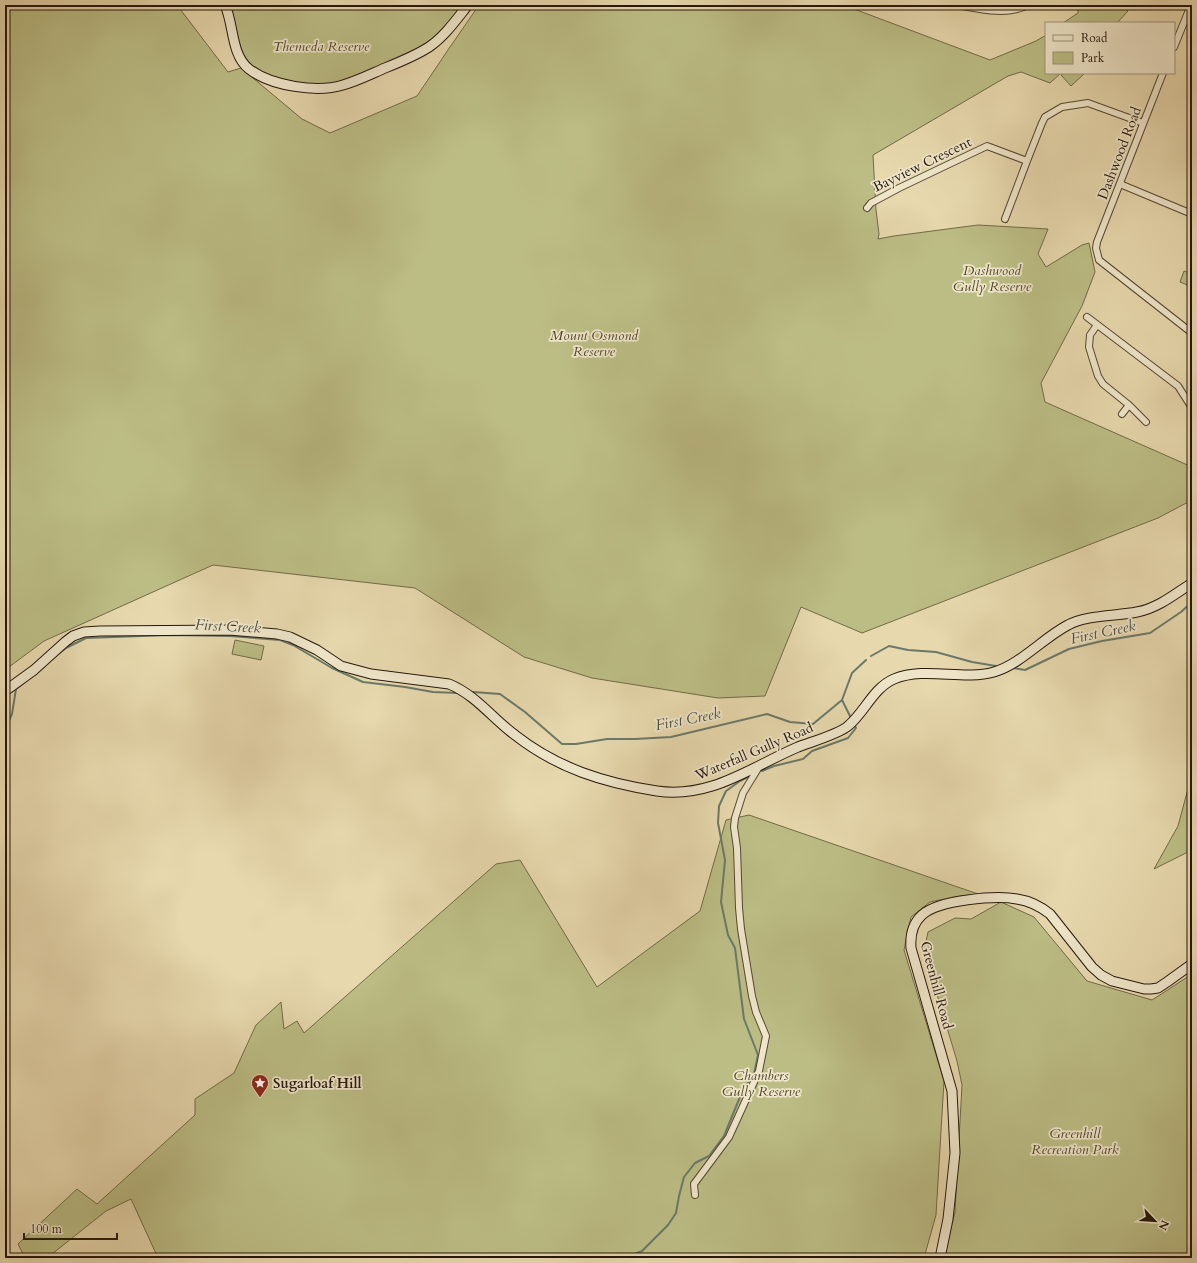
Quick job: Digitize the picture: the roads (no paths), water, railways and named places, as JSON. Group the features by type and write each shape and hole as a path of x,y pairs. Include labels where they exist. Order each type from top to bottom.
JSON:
{"street":[{"path":"225,5 239,56 249,69 276,82 306,88 329,88 343,85 424,50 440,38 468,5"},
{"path":"957,5 985,10 1005,11 1028,5"},
{"path":"1175,45 1191,5"},
{"name":"Dashwood Road","path":"1163,74 1097,242 1096,248 1099,260 1192,333"},
{"path":"1004,219 1042,123 1046,117 1062,107 1088,103 1143,123"},
{"name":"Bayview Crescent","path":"867,208 872,203 899,188 987,146 1027,161"},
{"path":"1120,184 1192,214"},
{"path":"1087,317 1178,386 1192,408"},
{"path":"1097,324 1090,335 1089,347 1098,376 1103,384 1129,405 1146,422"},
{"path":"1122,414 1129,405"},
{"name":"Waterfall Gully Road","path":"5,691 34,670 64,642 73,636 84,632 100,630 229,630 278,634 290,637 317,650 341,666 371,674 449,684 459,688 471,696 513,734 541,754 576,771 608,781 659,792 681,793 701,790 720,784 796,748 846,728 853,722 877,691 895,679 910,675 924,674 974,675 995,672 1017,661 1068,624 1080,620 1139,612 1154,607 1167,600 1192,582"},
{"path":"695,1195 694,1184 729,1136 759,1071 766,1036 756,1012 752,996 741,929 734,827 735,818 743,793 759,766"},
{"name":"Greenhill Road","path":"940,1258 948,1219 955,1153 953,1104 952,1091 911,948 910,935 916,921 930,909 950,903 979,899 1016,898 1030,902 1050,914 1092,966 1101,975 1112,981 1144,989 1158,988 1192,964"}],"waterway":[{"name":"First Creek","path":"1013,668 1025,670 1069,649 1102,641 1150,633 1181,612 1192,602"},
{"name":"First Creek","path":"53,658 66,648 86,638 169,635 230,636 280,640 293,645 332,668 363,682 433,692 458,693"},
{"name":"First Creek","path":"871,656 889,646 908,650 936,652 972,662 996,666"},
{"name":"First Creek","path":"473,692 500,694 525,712 562,744 576,744 607,739 671,737 767,714 790,722 813,724 842,700 852,673 866,660"},
{"name":"First Creek","path":"5,696 25,682"},
{"path":"5,729 12,714 16,689"},
{"path":"842,700 852,720"},
{"path":"762,771 774,766 803,759 812,751 848,738 856,728 854,723"},
{"path":"624,1258 642,1251 668,1225 676,1213 684,1177 695,1163 709,1156 724,1136 742,1092 754,1074 758,1055 744,1019 735,948 728,935 721,902 725,860 718,823 719,806 726,791 748,777"}],"place":[{"name":"Sugarloaf Hill","path":"260,1098"}],"park label":[{"name":"Themeda Reserve","path":"321,46"},
{"name":"Dashwood Gully Reserve","path":"992,278"},
{"name":"Mount Osmond Reserve","path":"594,344"},
{"name":"Chambers Gully Reserve","path":"761,1084"},
{"name":"Greenhill Recreation Park","path":"1075,1142"}]}
